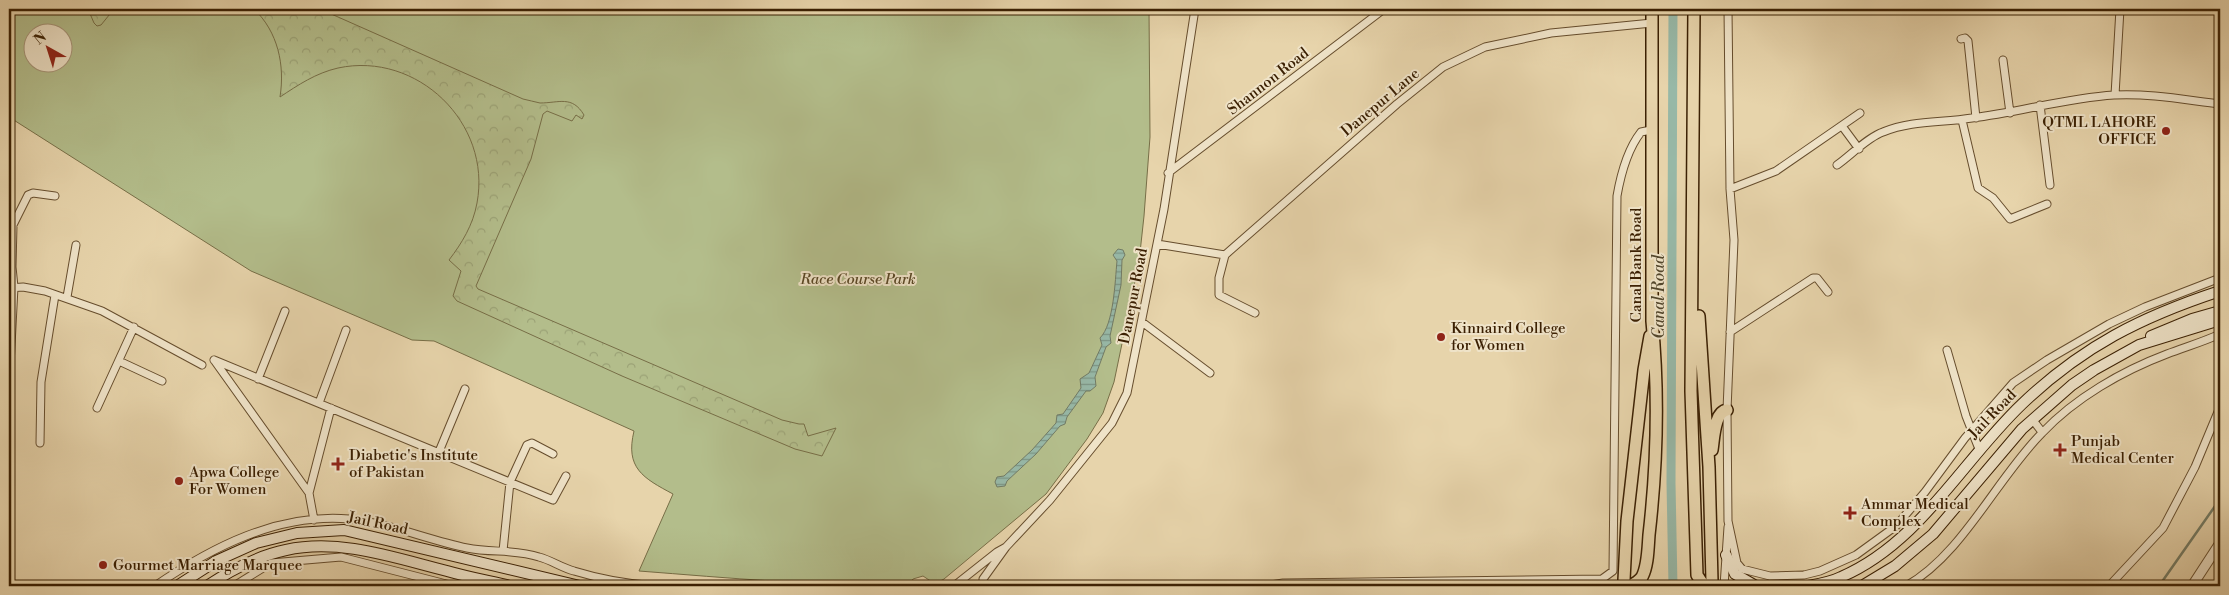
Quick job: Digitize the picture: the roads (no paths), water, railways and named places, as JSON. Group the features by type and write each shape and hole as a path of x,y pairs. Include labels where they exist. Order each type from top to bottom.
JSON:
{"highway":[{"name":"Canal Bank Road","path":"1627,583 1627,521 1644,370 1652,321 1652,9"},
{"path":"1694,9 1692,411 1697,575 1708,584"},
{"path":"1693,259 1709,467 1708,584"},
{"path":"1627,583 1640,580 1644,572 1653,504 1656,363 1652,321"},
{"path":"1709,467 1718,415 1727,410"}],"main road":[{"name":"Jail Road","path":"1808,586 1839,578 1877,557 1911,529 1979,449 2043,385 2089,350 2112,335 2152,315 2217,292"},
{"path":"1862,586 1895,566 1933,534 2032,419 2094,370 2155,334 2220,311"},
{"path":"2139,344 2220,320"},
{"name":"Jail Road","path":"177,586 235,552 278,537 313,531 344,530 580,586"},
{"name":"Jail Road","path":"207,586 227,573 259,557 286,550 320,546 384,554 510,586"},
{"path":"1726,555 1735,574 1756,586"},
{"path":"1826,586 1839,578"}],"street":[{"name":"Danepur Road","path":"983,586 983,579 1006,547 1050,500 1112,423 1127,393 1157,244 1195,9"},
{"name":"Shannon Road","path":"1168,173 1384,9"},
{"path":"1724,586 1728,521 1727,410 1734,240 1730,189 1728,9"},
{"path":"2115,95 2120,9"},
{"name":"Danepur Lane","path":"1224,255 1443,67 1485,47 1551,33 1652,23"},
{"path":"1961,39 1965,38 1968,41 1976,118"},
{"path":"2003,60 2010,113"},
{"path":"1837,165 1880,132 1911,123 1962,120 2010,113 2040,105 2115,95 2152,96 2220,104"},
{"path":"2040,105 2050,184"},
{"path":"1730,189 1776,171 1860,113"},
{"path":"1962,120 1978,188 1993,198 2010,219 2048,204"},
{"path":"1842,126 1859,148"},
{"path":"1264,586 1392,581 1602,579 1613,571 1618,196 1623,169 1631,148 1641,132 1651,130"},
{"path":"9,385 13,225 28,195 33,193 55,196"},
{"path":"1157,244 1224,255 1219,278 1219,295 1255,313"},
{"path":"67,297 76,245"},
{"path":"1730,332 1814,278 1817,278 1828,292"},
{"path":"1728,521 1737,563 1742,569 1770,576 1804,575 1820,571 1856,554 1896,526 1925,492 1971,430 2012,383 2109,324 2145,307 2220,278"},
{"path":"11,287 33,288 67,297 102,311 202,365"},
{"path":"40,444 41,382 54,294"},
{"path":"258,379 285,311"},
{"path":"1142,322 1210,373"},
{"path":"97,408 134,327"},
{"path":"319,403 346,330"},
{"path":"1906,586 1930,570 1949,550 2042,432 2072,407 2119,375 2220,334"},
{"path":"1947,350 1971,430 1979,449"},
{"path":"314,520 308,493 214,360 553,500 566,476"},
{"path":"119,361 162,381"},
{"path":"438,454 465,389"},
{"path":"2109,586 2163,528 2195,467 2220,407"},
{"path":"308,493 331,408"},
{"path":"2032,419 2042,432"},
{"path":"503,551 510,482 529,443 553,454"},
{"path":"155,586 217,548 248,534 314,520 349,520 468,548 539,557 572,571 629,584 656,586"},
{"path":"2192,586 2220,542"},
{"name":"Danepur Road","path":"954,586 1006,547"},
{"path":"491,566 494,550"},
{"path":"234,586 271,563 341,557 454,586"},
{"path":"664,586 718,586"}],"waterway":[{"name":"Canal Road","path":"1673,9 1671,483 1673,586"},
{"path":"2159,586 2220,499"}],"place":[{"name":"QTML LAHORE OFFICE","path":"2166,131"},
{"name":"Kinnaird College for Women","path":"1441,337"},
{"name":"Punjab Medical Center","path":"2060,450"},
{"name":"Diabetic's Institute of Pakistan","path":"338,464"},
{"name":"Apwa College For Women","path":"179,481"},
{"name":"Ammar Medical Complex","path":"1850,513"},
{"name":"Gourmet Marriage Marquee","path":"103,565"}],"park label":[{"name":"Race Course Park","path":"858,279"}]}
